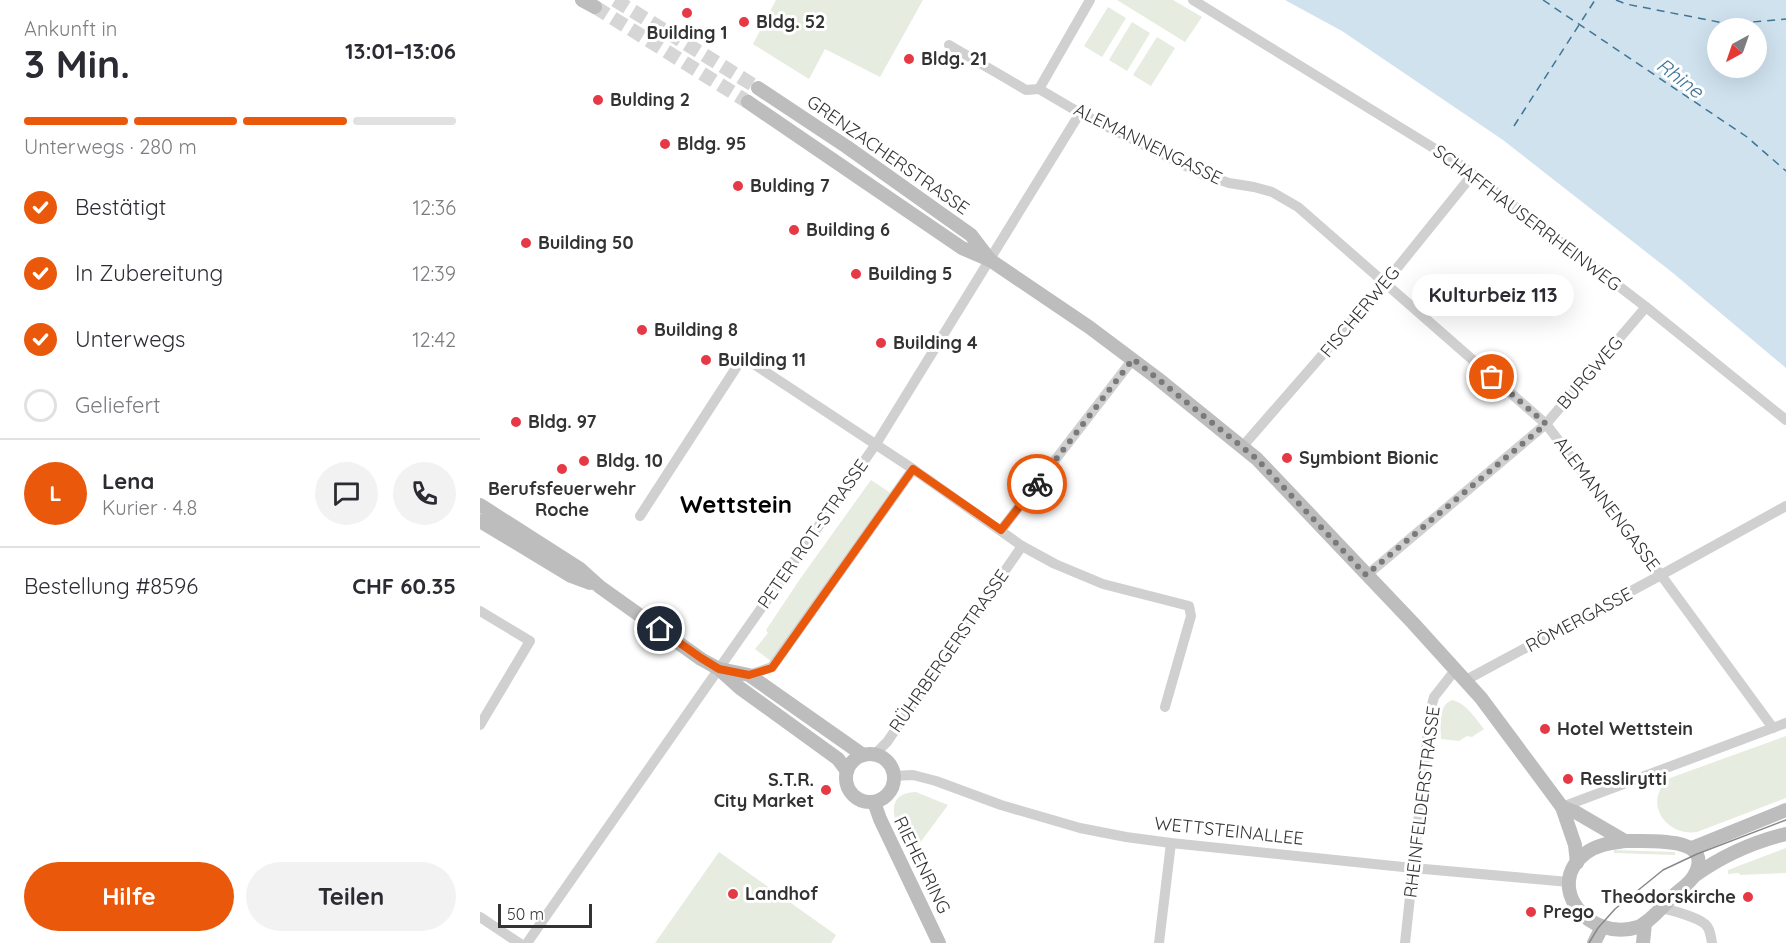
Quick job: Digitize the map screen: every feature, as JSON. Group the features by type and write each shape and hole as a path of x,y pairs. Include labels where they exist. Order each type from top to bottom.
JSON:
{"main road":[{"name":"GRENZACHERSTRASSE","path":"758,88 847,147 971,236 990,260"},
{"name":"GRENZACHERSTRASSE","path":"748,102 962,248 990,260 1055,303 1133,359 1243,446 1481,698 1562,807 1575,845 1576,863"},
{"path":"480,505 580,569 600,586 719,669 740,688 838,759 847,771"},
{"path":"480,521 571,576 600,586"},
{"path":"719,669 749,675 868,755 881,757 887,762 893,776 892,787 880,800 874,802 857,799 851,794 846,782 847,771 855,759 868,755"},
{"name":"RIEHENRING","path":"874,802 939,943"},
{"name":"GRENZACHERSTRASSE","path":"1562,807 1577,813 1625,841"},
{"path":"1692,848 1786,810"},
{"path":"1694,876 1698,859 1692,848 1682,844 1625,841 1598,846 1586,853 1573,869 1569,882 1570,896 1576,910 1588,921 1601,929 1624,931 1646,923 1694,876 1722,858 1772,837 1786,834"},
{"path":"1643,943 1646,923"},
{"path":"1594,943 1601,929"}],"street":[{"path":"1039,89 1090,0"},
{"name":"SCHAFFHAUSERRHEINWEG","path":"1193,0 1458,163 1646,307 1786,420"},
{"name":"ALEMANNENGASSE","path":"948,45 1026,90 1039,89 1080,113 1202,174 1229,183 1254,187 1287,199 1298,207 1546,424 1661,575 1773,728"},
{"name":"PETER ROT-STRASSE","path":"526,943 876,444 1080,113"},
{"name":"FISCHERWEG","path":"1243,446 1385,283 1473,174"},
{"name":"BURGWEG","path":"1366,575 1546,424 1646,307"},
{"path":"640,516 743,357 913,469 1022,546 1055,564 1103,584 1189,606 1191,616 1165,707"},
{"path":"1001,530 1133,359"},
{"path":"749,675 772,668 913,469"},
{"name":"RÖMERGASSE","path":"1466,681 1786,506"},
{"name":"RÜHRBERGERSTRASSE","path":"868,755 887,742 1022,546"},
{"path":"480,611 530,641 480,724"},
{"name":"RHEINFELDERSTRASSE","path":"1405,943 1430,712 1434,697 1456,669"},
{"path":"1562,807 1786,723"},
{"name":"WETTSTEINALLEE","path":"893,776 913,776 936,781 1001,805 1080,828 1171,843 1569,882"},
{"path":"1159,943 1171,843"},
{"path":"1661,908 1705,924 1712,943"},
{"path":"480,917 519,943"}],"shaded area":[{"path":"776,0 923,0 880,77 825,49 809,79 753,44"},
{"path":"1117,0 1173,0 1202,17 1185,42"},
{"path":"1108,7 1126,18 1102,57 1084,46"},
{"path":"1132,22 1150,33 1127,71 1109,60"},
{"path":"1157,37 1175,48 1151,86 1133,75"},
{"path":"871,480 892,494 772,662 755,649 768,633 766,630 800,579"},
{"path":"1452,700 1466,708 1484,729 1472,737 1467,736 1459,741 1441,739 1442,712 1447,703"},
{"path":"1786,736 1786,798 1697,832 1675,829 1661,815 1658,796 1670,778"},
{"path":"916,792 948,805 914,851 911,851 896,822 894,807 896,800 902,795"},
{"path":"1786,848 1786,873 1728,874 1728,870"},
{"path":"1614,850 1675,852 1675,855 1614,853"},
{"name":"Landhof","path":"719,852 836,935 831,943 655,943"}],"water":[{"name":"Rhine","path":"1285,0 1786,0 1786,368 1673,273 1503,140 1342,31"}],"ferry route":[{"path":"1543,0 1747,137 1786,171"},
{"path":"1514,126 1595,0"},
{"path":"1616,0 1626,4 1729,24 1786,19"}],"tunnel":[{"path":"615,0 758,88"},
{"path":"595,7 748,102"}],"tram line":[{"path":"1589,943 1598,928 1615,909 1663,870 1697,854 1786,820"}],"way so far":[{"path":"1037,484 1133,359 1243,446 1366,575 1546,424 1492,377"}],"place":[{"name":"Building 1","path":"687,13"},
{"name":"Bldg. 52","path":"744,22"},
{"name":"Bldg. 21","path":"909,59"},
{"name":"Bulding 2","path":"598,100"},
{"name":"Bldg. 95","path":"665,144"},
{"name":"Bulding 7","path":"738,186"},
{"name":"Building 6","path":"794,230"},
{"name":"Building 50","path":"526,243"},
{"name":"Building 5","path":"856,274"},
{"name":"Building 8","path":"642,330"},
{"name":"Building 4","path":"881,343"},
{"name":"Building 11","path":"706,360"},
{"name":"Kulturbeiz 113","path":"1492,377"},
{"name":"Bldg. 97","path":"516,422"},
{"name":"Symbiont Bionic","path":"1287,458"},
{"name":"Bldg. 10","path":"584,461"},
{"name":"Berufsfeuerwehr Roche","path":"562,469"},
{"name":"Hotel Wettstein","path":"1545,729"},
{"name":"Resslirytti","path":"1568,779"},
{"name":"S.T.R. City Market","path":"826,790"},
{"name":"Landhof","path":"733,894"},
{"name":"Theodorskirche","path":"1748,897"},
{"name":"Prego","path":"1531,912"}],"district":[{"name":"Wettstein","path":"736,505"}],"route":[{"path":"660,629 719,669 749,675 772,668 913,469 1001,530 1037,484"}]}
